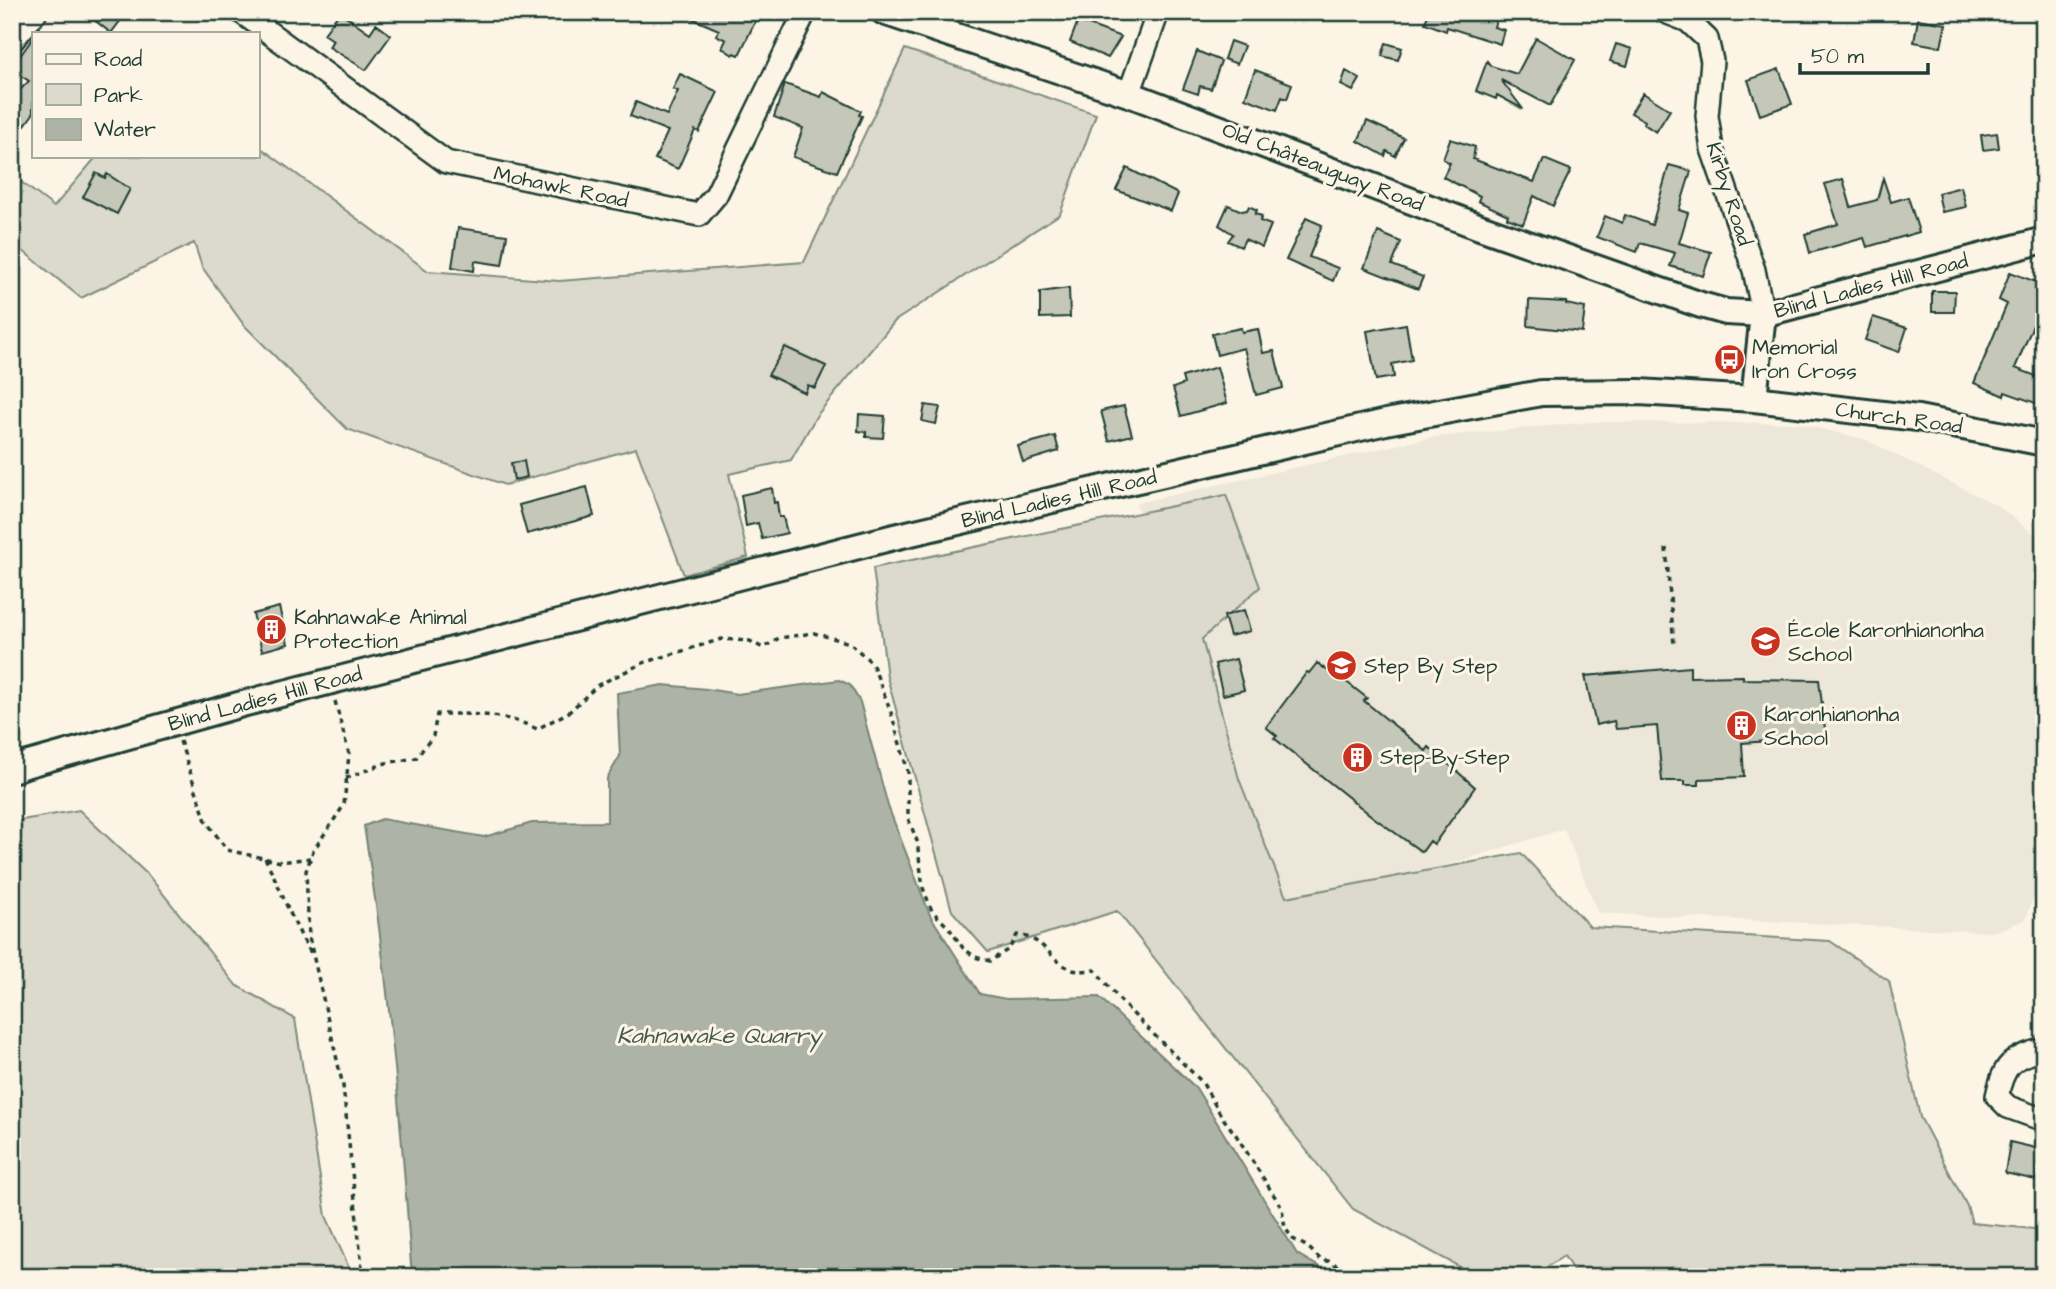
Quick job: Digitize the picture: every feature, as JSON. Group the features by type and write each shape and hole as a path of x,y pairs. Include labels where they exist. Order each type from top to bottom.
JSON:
{"street":[{"path":"12,41 36,12"},
{"name":"Mohawk Road","path":"242,12 446,162 699,215 716,195 806,12"},
{"name":"Old Châteauguay Road","path":"884,12 1129,94 1480,227 1701,306 1726,312 1763,314"},
{"path":"1129,94 1158,12"},
{"name":"Kirby Road","path":"1665,12 1688,21 1707,39 1712,61 1707,116 1712,149 1755,270 1763,314"},
{"name":"Blind Ladies Hill Road","path":"12,770 330,682 894,537 1386,422 1541,393 1639,392 1754,399 1763,314 2044,240"},
{"name":"Church Road","path":"1754,399 1918,418 2044,443"},
{"path":"2044,1049 2025,1054 2010,1063 2002,1074 1997,1096 2008,1107 2044,1120"}],"path":[{"path":"1666,548 1674,645"},
{"path":"346,778 386,763 416,758 433,736 438,714 477,713 515,719 537,729 569,712 598,685 643,663 698,645 722,639 750,641 763,648 779,638 814,633 850,643 872,663 890,709 908,772 908,818 917,841 923,888 932,911 949,928 963,948 975,957 990,961 1009,949 1017,935 1032,936 1057,960 1074,970 1095,970 1124,1005 1202,1083 1282,1209 1285,1228 1293,1240 1308,1247 1320,1259 1332,1262 1351,1277"},
{"path":"330,682 349,754 344,805 310,858 306,871 309,937 343,1086 363,1277"},
{"path":"175,723 206,821 227,850 281,862 310,858"},
{"path":"265,858 298,932 314,958"}],"shaded area":[{"name":"École Karonhianonha School","path":"1591,422 1798,423 1864,439 1998,506 2044,542 2044,743 2035,893 2025,920 1993,932 1598,913 1564,829 1264,921 1136,503 1433,437"}],"green space":[{"path":"905,49 1096,114 1060,214 895,321 817,415 791,460 729,474 748,557 684,575 636,448 505,485 347,429 244,325 202,267 194,243 81,298 12,242 12,175 54,207 95,158 259,158 259,146 428,271 559,281 804,262"},
{"path":"1226,495 1260,587 1202,639 1239,779 1286,897 1521,853 1590,927 1830,941 1889,981 1920,1117 1967,1206 1972,1223 2044,1230 2044,1277 1577,1277 1564,1256 1531,1277 1478,1277 1353,1209 1117,911 988,952 952,911 887,677 873,568"},
{"path":"79,810 148,875 236,985 295,1019 326,1216 353,1277 12,1277 12,825 22,820"}],"water":[{"name":"Kahnawake Quarry","path":"839,680 850,685 860,702 888,806 930,915 980,994 1006,999 1099,997 1196,1088 1297,1254 1337,1277 416,1277 411,1265 387,990 364,826 382,819 484,837 532,823 607,822 607,778 620,756 617,693 663,685 737,694"}],"building":[{"path":"84,12 127,12 110,32"},
{"path":"340,12 370,33 376,24 391,35 366,70 329,47 333,40 324,34"},
{"path":"677,12 740,12 756,20 739,55 733,55 722,48 726,40 716,35 719,30"},
{"path":"1429,12 1498,12 1494,27 1504,30 1500,44 1425,23"},
{"path":"1918,19 1946,24 1941,47 1914,42"},
{"path":"1078,21 1121,37 1108,58 1070,42"},
{"path":"1536,38 1575,60 1550,106 1501,80 1523,109 1497,95 1496,99 1476,91 1487,61 1491,66 1517,74"},
{"path":"32,39 32,115 12,143 12,98 29,81 12,70"},
{"path":"1230,41 1244,46 1237,64 1224,59"},
{"path":"1386,43 1402,48 1398,60 1382,56"},
{"path":"1616,44 1632,49 1627,66 1610,61"},
{"path":"1197,51 1221,61 1211,89 1200,86 1198,94 1183,89"},
{"path":"1779,69 1792,104 1760,115 1748,80"},
{"path":"1255,70 1292,84 1287,99 1282,97 1277,110 1245,98"},
{"path":"1346,71 1360,79 1353,91 1341,85"},
{"path":"680,74 718,92 699,132 695,130 678,169 655,159 668,131 630,116 636,102 667,115 678,91 673,89"},
{"path":"785,84 821,97 823,92 861,111 859,115 862,116 837,172 793,157 803,128 774,117"},
{"path":"1643,93 1670,110 1656,132 1644,124 1645,121 1631,113"},
{"path":"1367,121 1404,138 1395,156 1387,151 1385,156 1358,141"},
{"path":"1997,133 1999,148 1983,150 1981,135"},
{"path":"1450,139 1475,147 1473,159 1534,182 1544,159 1571,170 1553,206 1534,196 1523,224 1478,201 1480,196 1443,177 1450,163 1443,159"},
{"path":"1669,165 1691,171 1679,210 1688,213 1679,243 1711,252 1703,276 1670,266 1675,253 1640,243 1637,252 1597,237 1605,216 1622,223 1625,215 1652,225"},
{"path":"1127,168 1178,194 1171,211 1116,190"},
{"path":"96,173 105,178 107,174 130,189 117,214 83,197"},
{"path":"1883,178 1891,202 1908,197 1919,232 1867,247 1864,238 1810,253 1805,234 1838,224 1825,184 1843,179 1851,207 1877,200"},
{"path":"1961,187 1966,207 1942,212 1938,193"},
{"path":"1228,205 1242,211 1249,206 1257,210 1255,214 1262,216 1260,221 1271,225 1262,247 1245,239 1241,247 1228,241 1233,234 1219,225"},
{"path":"1306,218 1322,225 1309,257 1338,268 1333,281 1286,260"},
{"path":"458,228 507,235 502,265 475,261 474,271 452,267"},
{"path":"1378,232 1401,242 1392,265 1423,277 1418,289 1364,268"},
{"path":"2010,272 2044,285 2044,318 2037,316 2015,368 2044,379 2044,406 2005,392 2004,396 1974,383 2007,304 1999,300"},
{"path":"1069,288 1070,317 1040,318 1040,292"},
{"path":"1932,291 1955,291 1954,312 1932,312"},
{"path":"1529,300 1566,302 1585,308 1582,332 1528,326"},
{"path":"1873,317 1907,328 1899,352 1865,340"},
{"path":"1406,324 1412,360 1392,364 1394,377 1376,380 1367,331"},
{"path":"1241,328 1242,332 1258,329 1263,353 1274,351 1283,388 1256,395 1244,348 1217,355 1212,334"},
{"path":"785,347 826,366 815,388 808,385 805,393 768,375"},
{"path":"1217,367 1227,403 1181,416 1173,388 1184,384 1182,377"},
{"path":"925,405 940,407 936,424 922,421"},
{"path":"1124,406 1132,435 1109,441 1101,411"},
{"path":"859,414 885,416 883,438 866,437 866,432 858,431"},
{"path":"1055,436 1059,451 1023,462 1018,446"},
{"path":"524,461 527,477 514,480 511,463"},
{"path":"587,487 594,516 527,534 519,505"},
{"path":"772,488 774,503 777,502 779,517 783,517 787,533 762,539 758,523 746,526 741,495"},
{"name":"Kahnawake Animal Protection","path":"279,607 288,644 262,651 253,614"},
{"path":"1244,610 1250,631 1230,636 1224,616"},
{"path":"1236,659 1244,690 1223,695 1215,664"},
{"name":"Step-By-Step","path":"1317,663 1328,671 1330,669 1367,698 1364,701 1426,751 1429,747 1475,787 1434,844 1430,841 1422,852 1373,817 1274,738 1277,736 1266,727 1307,672"},
{"name":"Karonhianonha School","path":"1690,667 1690,677 1743,676 1743,679 1819,680 1826,737 1742,743 1744,777 1699,779 1699,785 1685,785 1685,781 1662,781 1657,726 1616,729 1614,721 1596,725 1585,676"},
{"path":"2010,1142 2044,1150 2044,1182 2005,1173"}],"place":[{"name":"Memorial Iron Cross","path":"1729,359"},
{"name":"Kahnawake Animal Protection","path":"271,629"},
{"name":"École Karonhianonha School","path":"1765,642"},
{"name":"Step By Step","path":"1341,666"},
{"name":"Karonhianonha School","path":"1741,726"},
{"name":"Step-By-Step","path":"1357,757"}]}
